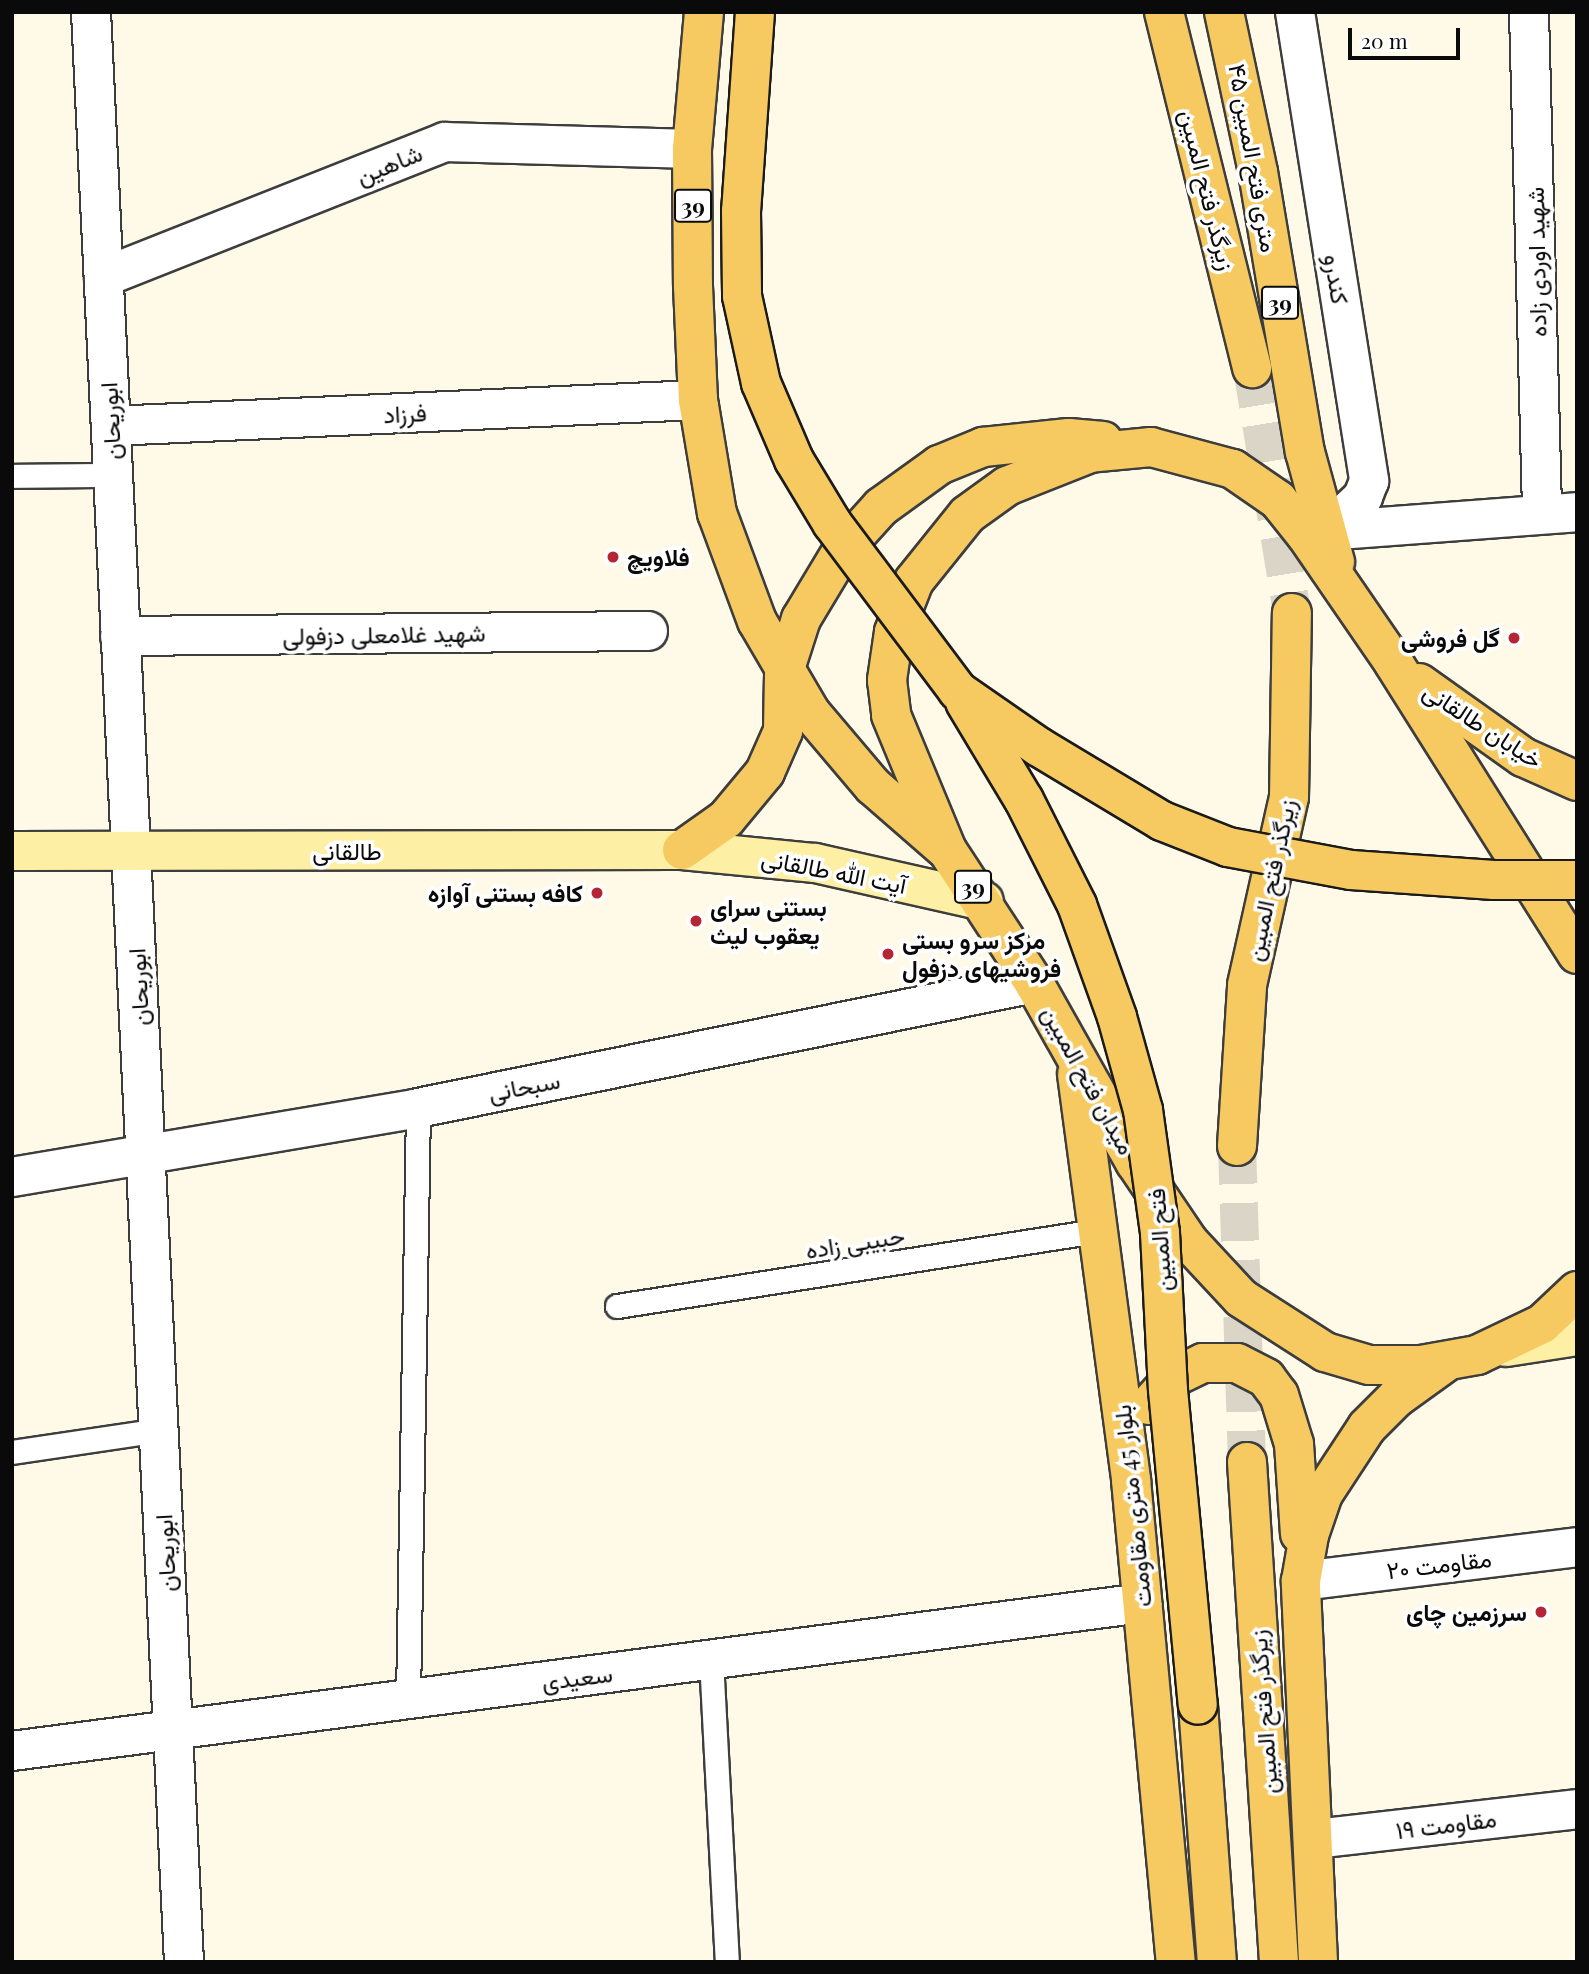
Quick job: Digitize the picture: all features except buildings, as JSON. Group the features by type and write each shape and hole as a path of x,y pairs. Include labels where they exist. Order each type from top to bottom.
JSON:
{"main road":[{"name":"39","path":"704,12 692,149 698,400 705,457 734,568 784,672 841,751 909,820 947,850"},
{"path":"755,12 741,211 742,296 761,383 794,460 832,523 958,691 1116,795 1162,821 1228,846 1351,870 1494,880 1577,880"},
{"name":"زیرگذر فتح المبین","path":"1164,12 1252,368"},
{"name":"۴۵ متری فتح المبین","path":"1224,12 1258,172 1305,452 1342,592"},
{"path":"682,850 726,819 765,772 783,731 784,672 801,619 843,550 881,508 939,465 983,447 1020,441 1069,438 1151,447"},
{"name":"میدان فتح المبین","path":"1577,954 1394,663 1278,500 1233,469 1151,447 1090,453 1007,486 967,515 914,581 894,632 887,680 891,715 947,850 984,901 1034,983 1135,1162 1189,1242 1241,1298 1325,1352 1369,1365 1461,1358 1542,1324 1577,1291"},
{"name":"زیرگذر فتح المبین","path":"1237,1146 1247,985 1289,797 1292,614"},
{"name":"خیابان طالقانی","path":"1394,663 1460,715 1523,757 1577,781"},
{"name":"فتح المبین","path":"958,691 1024,800 1077,905 1117,1017 1143,1110 1160,1233 1168,1390 1198,1704 1217,1962"},
{"name":"طالقانی","path":"12,851 682,850"},
{"name":"آیت الله طالقانی","path":"682,850 815,863 984,901"},
{"name":"بلوار 45 متری مقاومت","path":"1074,1051 1101,1230 1131,1480 1176,1962"},
{"path":"1301,1581 1309,1535 1338,1466 1367,1427 1396,1398 1461,1358 1538,1339 1577,1336"},
{"path":"1131,1480 1140,1427 1159,1391 1188,1368 1222,1361 1252,1368 1279,1395 1294,1444 1315,1839 1318,1962"},
{"name":"زیرگذر فتح المبین","path":"1248,1462 1279,1962"}],"street":[{"name":"ابوریحان","path":"91,12 184,1962"},
{"name":"کندرو","path":"1295,12 1369,481 1363,497 1327,531"},
{"name":"شهید اوردی زاده","path":"1529,12 1559,512"},
{"name":"شاهین","path":"103,276 445,142 692,149"},
{"name":"فرزاد","path":"111,426 698,400"},
{"path":"1327,531 1559,512"},
{"name":"شهید غلامعلی دزفولی","path":"120,636 648,631"},
{"name":"سبحانی","path":"12,1177 418,1108 1034,983"},
{"name":"مقاومت ۲۰","path":"1301,1581 1577,1547"},
{"name":"سعیدی","path":"12,1751 1142,1602"},
{"name":"مقاومت ۱۹","path":"1315,1839 1577,1809"}],"lane":[{"path":"12,476 113,475"},
{"path":"408,1699 418,1108"},
{"name":"حبیبی زاده","path":"617,1306 1101,1230"},
{"path":"12,1452 159,1430"},
{"path":"711,1659 727,1962"}],"tunnel":[{"path":"1252,368 1292,613"},
{"path":"1237,1146 1247,1462"}],"place":[{"name":"فلاویچ","path":"613,557"},
{"name":"گل فروشی","path":"1514,638"},
{"name":"کافه بستنی آوازه","path":"597,893"},
{"name":"بستنی سرای یعقوب لیث","path":"696,921"},
{"name":"مرکز سرو بستی فروشیهای دزفول","path":"888,954"},
{"name":"سرزمین چای","path":"1541,1612"}]}
